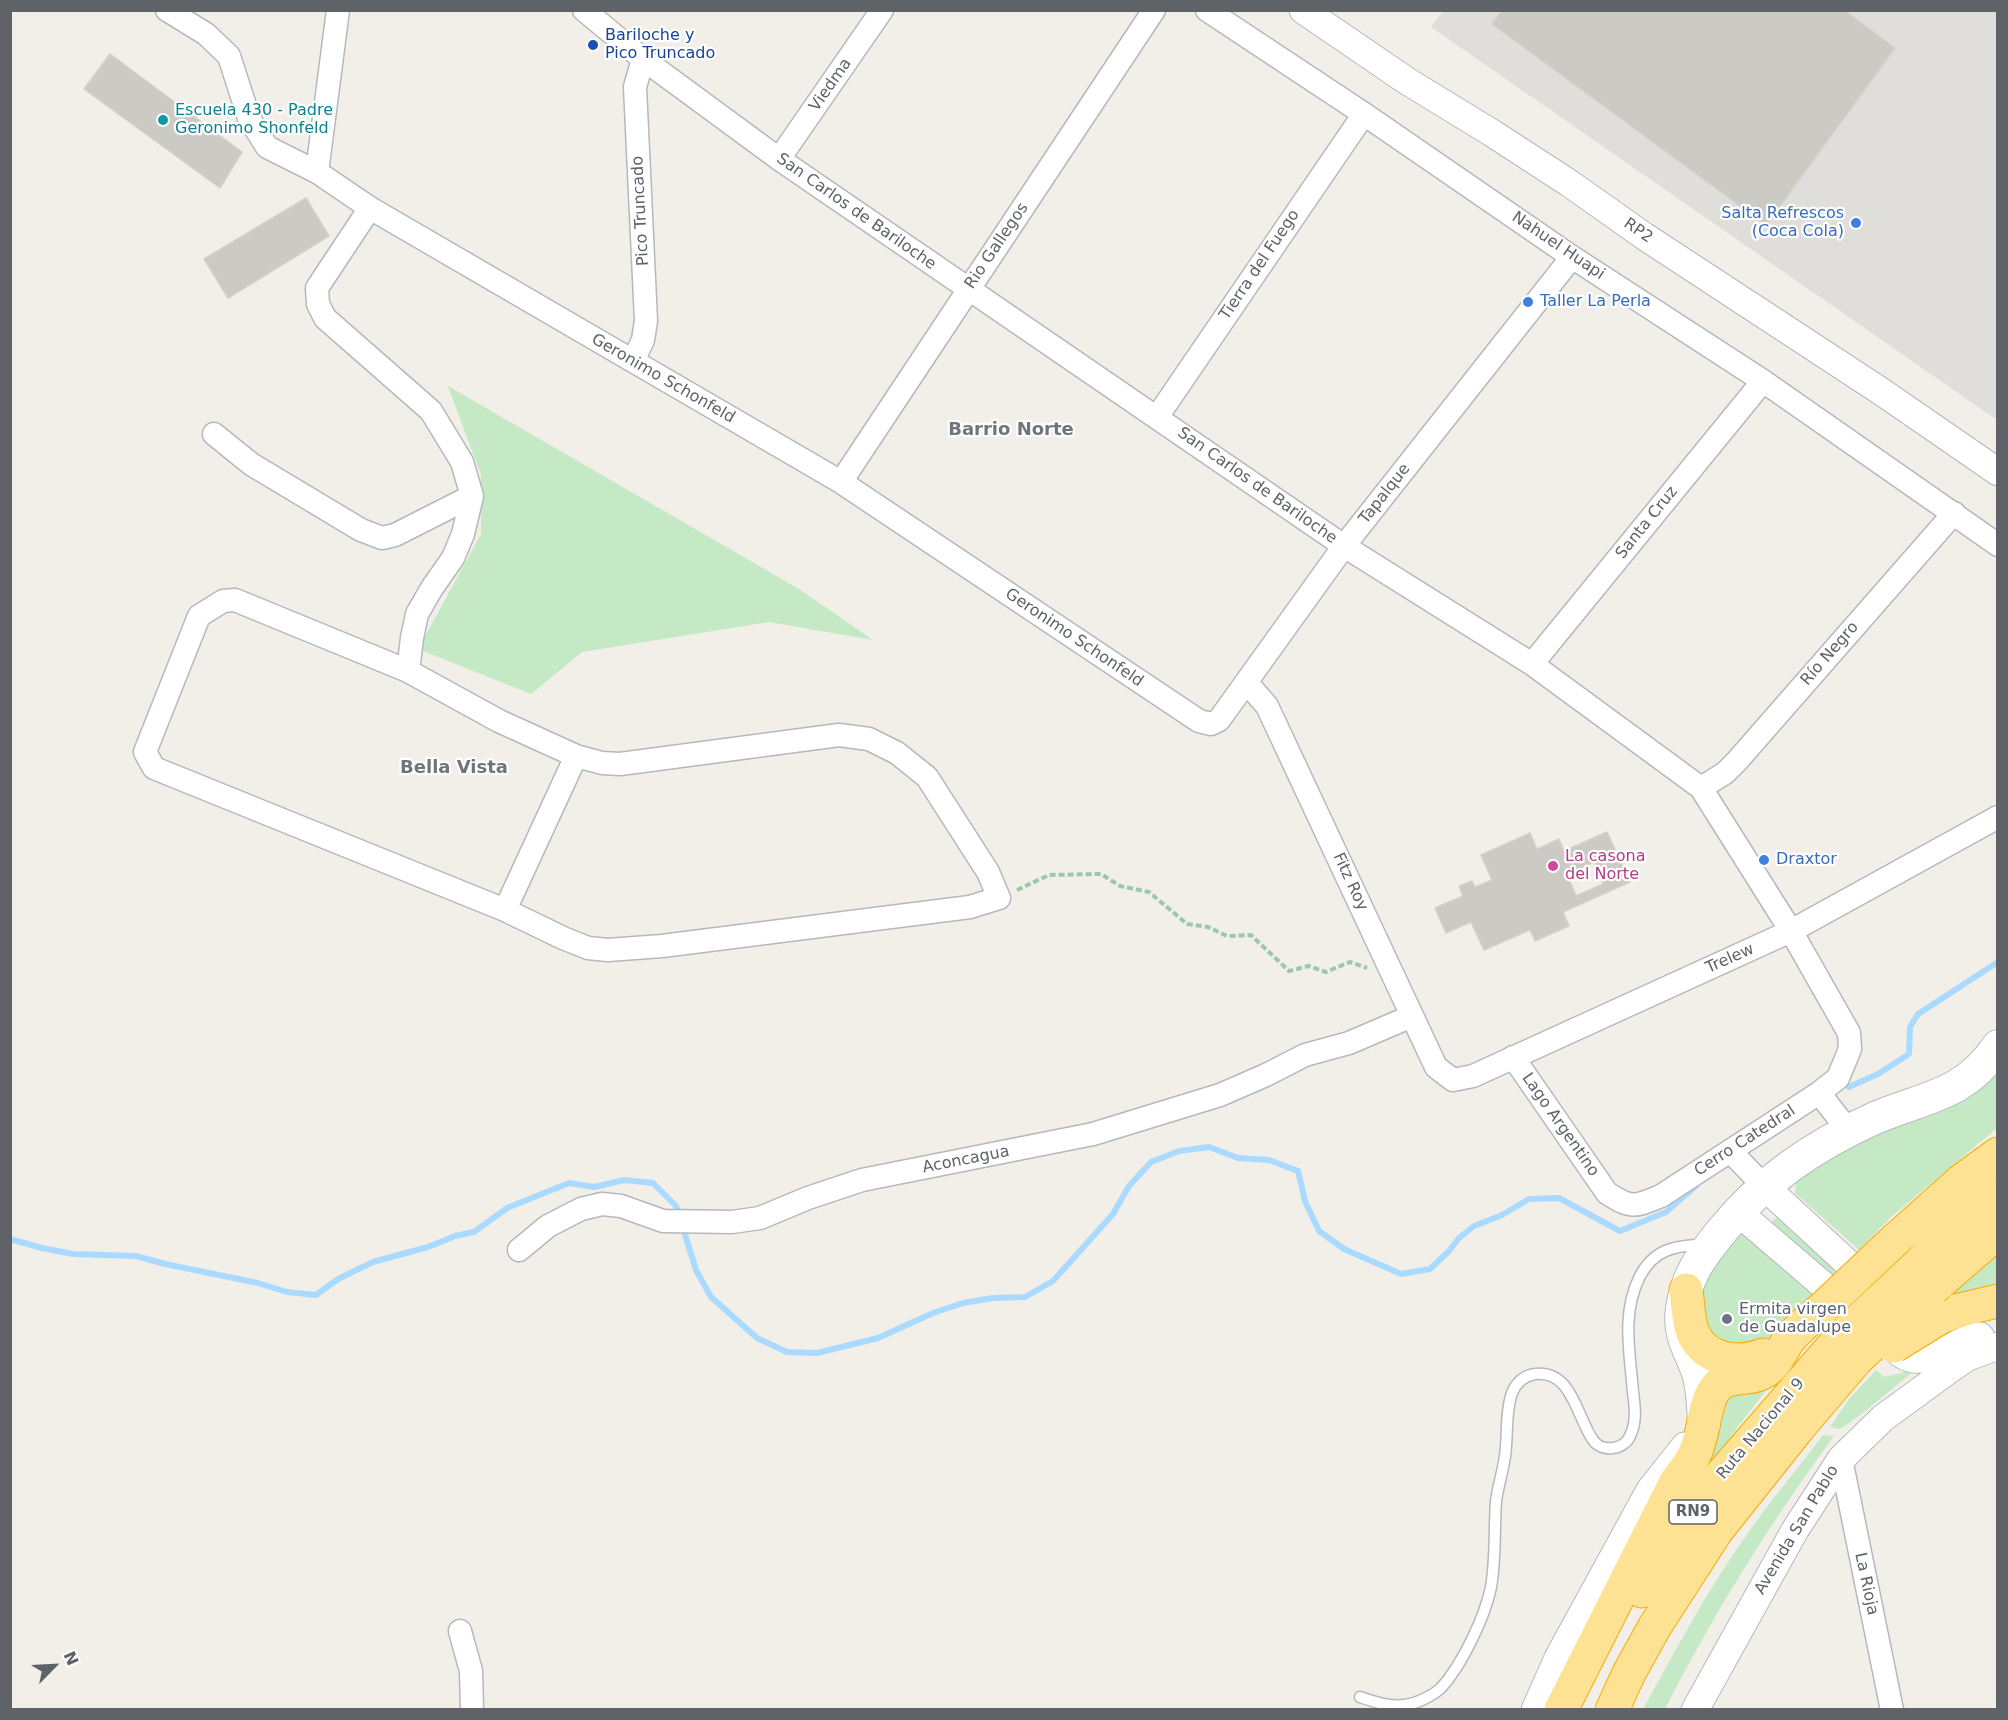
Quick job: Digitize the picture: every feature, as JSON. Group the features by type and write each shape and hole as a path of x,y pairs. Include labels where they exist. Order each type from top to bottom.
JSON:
{"highway":[{"path":"1561,1710 1676,1482 1696,1452 1711,1396 1716,1388 1731,1378 1763,1373 1773,1364 1790,1338 1826,1300 1961,1181 1998,1154"},
{"name":"Ruta Nacional 9","path":"1612,1710 1655,1626 1717,1530 1799,1427 1869,1353 1928,1274 1955,1227 1998,1193"},
{"name":"Ruta Nacional 9","path":"1928,1274 1998,1232"},
{"path":"1686,1290 1693,1333 1710,1353 1733,1360 1750,1360 1762,1356 1790,1338"},
{"path":"1869,1353 1890,1348 1924,1326 1940,1334 1959,1310 1998,1301"},
{"name":"Ruta Nacional 9","path":"1579,1710 1635,1602 1690,1516 1716,1481 1757,1432 1869,1353"}],"main road":[{"path":"1704,1425 1701,1384 1686,1348 1681,1311 1688,1279 1711,1244 1763,1185 1801,1158 1848,1130 1898,1108 1953,1089 1979,1070 1998,1046"}],"street":[{"name":"Geronimo Schonfeld","path":"166,10 206,34 229,56 249,118 267,147 317,172 370,208 841,482 1199,722"},
{"path":"317,172 338,10"},
{"name":"San Carlos de Bariloche","path":"584,10 611,19 643,59 779,159 1344,546 1532,664 1701,788 1791,932 1849,1034"},
{"name":"Viedma","path":"779,159 882,10"},
{"name":"Rio Gallegos","path":"841,482 1154,10"},
{"name":"Nahuel Huapi","path":"1207,10 1364,114 1572,257 1763,381 1998,545"},
{"name":"RP2","path":"1303,10 1407,81 1569,183 1644,236 1882,392 1998,472"},
{"name":"Pico Truncado","path":"633,361 643,340 646,321 635,87 643,59"},
{"name":"Tierra del Fuego","path":"1157,417 1364,114"},
{"path":"370,208 317,288 318,304 325,318 431,411 462,462 472,496 463,534 453,558 417,614 408,671"},
{"name":"Tapalque","path":"1199,722 1211,724 1220,720 1344,546 1572,257"},
{"name":"Santa Cruz","path":"1532,664 1763,381"},
{"path":"214,434 251,464 361,530 382,538 395,534 472,496"},
{"name":"RP2","path":"1971,455 1998,480"},
{"name":"Río Negro","path":"1701,788 1725,773 1737,761 1954,513"},
{"path":"235,600 408,671 499,721 576,756 602,763 620,764 839,735 869,739 897,753 927,777 988,872 999,898 958,908 662,946 608,950 588,948 505,910 154,768 145,752 199,616 223,601 235,600"},
{"name":"Fitz Roy","path":"1247,683 1267,706 1436,1066 1453,1080"},
{"path":"505,910 576,756"},
{"name":"Trelew","path":"1453,1080 1473,1076 1791,932 1998,817"},
{"name":"Aconcagua","path":"519,1250 548,1226 581,1209 602,1204 621,1206 663,1221 732,1222 760,1218 808,1198 862,1180 1093,1134 1220,1095 1305,1055 1349,1043 1412,1016"},
{"name":"Cerro Catedral","path":"1607,1193 1625,1205 1639,1206 1661,1196 1819,1093 1838,1078 1850,1049 1849,1034"},
{"name":"Lago Argentino","path":"1513,1057 1607,1193"},
{"path":"1819,1093 1848,1130"},
{"path":"1730,1151 1763,1185 1853,1268"},
{"path":"1738,1212 1826,1300"},
{"path":"1940,1334 1965,1339 1984,1335 1998,1340"},
{"name":"Avenida San Pablo","path":"1695,1710 1795,1530 1841,1459 1884,1418 1950,1369 1968,1357 1998,1346"},
{"path":"1535,1710 1558,1658 1650,1490 1667,1466 1704,1425"},
{"name":"La Rioja","path":"1841,1459 1892,1710"},
{"path":"460,1632 471,1671 472,1710"}],"lane":[{"path":"1360,1697 1390,1706 1407,1705 1422,1700 1439,1690 1452,1674 1473,1637 1491,1587 1496,1498 1505,1457 1511,1396 1517,1383 1527,1375 1542,1373 1563,1384 1574,1400 1594,1443 1606,1449 1619,1447 1628,1440 1633,1429 1635,1410 1627,1320 1630,1298 1637,1282 1654,1257 1669,1248 1711,1244"}],"path":[{"path":"999,898 1049,875 1101,874 1120,886 1149,892 1187,924 1208,927 1227,936 1251,935 1289,971 1309,966 1326,972 1350,962 1366,969"}],"shaded area":[{"name":"Salta Refrescos (Coca Cola)","path":"1444,10 1997,11 1997,420 1431,27"}],"green space":[{"path":"448,386 799,589 873,640 769,622 582,652 531,694 418,649 481,534 481,475"},
{"path":"1997,1062 1997,1128 1891,1217 1859,1250 1795,1193 1797,1176"},
{"path":"1778,1217 1839,1268 1829,1278 1772,1224 1773,1220"},
{"path":"1745,1232 1818,1292 1762,1347 1750,1353 1705,1337 1698,1287 1733,1238"},
{"path":"1997,1250 1997,1287 1937,1303"},
{"path":"1918,1364 1919,1367 1859,1416 1840,1429 1830,1427 1849,1399 1876,1370 1884,1377 1905,1372"},
{"path":"1786,1365 1739,1425 1695,1489 1724,1398"},
{"path":"1823,1435 1834,1436 1787,1502 1744,1569 1665,1709 1643,1709 1717,1579 1763,1513"}],"building":[{"path":"1502,10 1844,10 1895,48 1766,225 1492,24"},
{"name":"Escuela 430 - Padre Geronimo Shonfeld","path":"110,54 242,152 220,188 84,89"},
{"path":"306,198 329,236 228,298 204,259"},
{"path":"1607,832 1630,882 1563,912 1569,926 1535,941 1530,930 1484,950 1471,922 1446,933 1435,908 1463,896 1459,886 1472,881 1475,887 1492,880 1481,855 1530,833 1537,849 1559,839 1564,851","holes":["1594,862 1603,884 1576,896 1567,874"]}],"waterway":[{"path":"1849,1087 1878,1074 1909,1054 1910,1027 1918,1014 1998,962"},
{"path":"682,1225 696,1270 711,1297 757,1338 787,1352 817,1353 878,1338 933,1313 963,1303 993,1298 1025,1297 1053,1281 1113,1214 1129,1186 1151,1162 1179,1151 1209,1147 1238,1158 1269,1160 1298,1171 1305,1201 1319,1231 1344,1249 1401,1274 1430,1269 1459,1238 1474,1226 1502,1215 1529,1199 1559,1198 1620,1231 1666,1212 1697,1185"},
{"path":"10,1239 73,1254 136,1256 258,1283 287,1292 316,1295 338,1279 373,1262 474,1232 507,1208 569,1183 594,1187 624,1180 653,1183 676,1206 679,1216"}],"place":[{"name":"Bariloche y Pico Truncado","path":"593,45"},
{"name":"Escuela 430 - Padre Geronimo Shonfeld","path":"163,120"},
{"name":"Salta Refrescos (Coca Cola)","path":"1856,223"},
{"name":"Taller La Perla","path":"1528,302"},
{"name":"Draxtor","path":"1764,860"},
{"name":"La casona del Norte","path":"1553,866"},
{"name":"Ermita virgen de Guadalupe","path":"1727,1319"}],"district":[{"name":"Barrio Norte","path":"1011,430"},
{"name":"Bella Vista","path":"454,768"}]}
